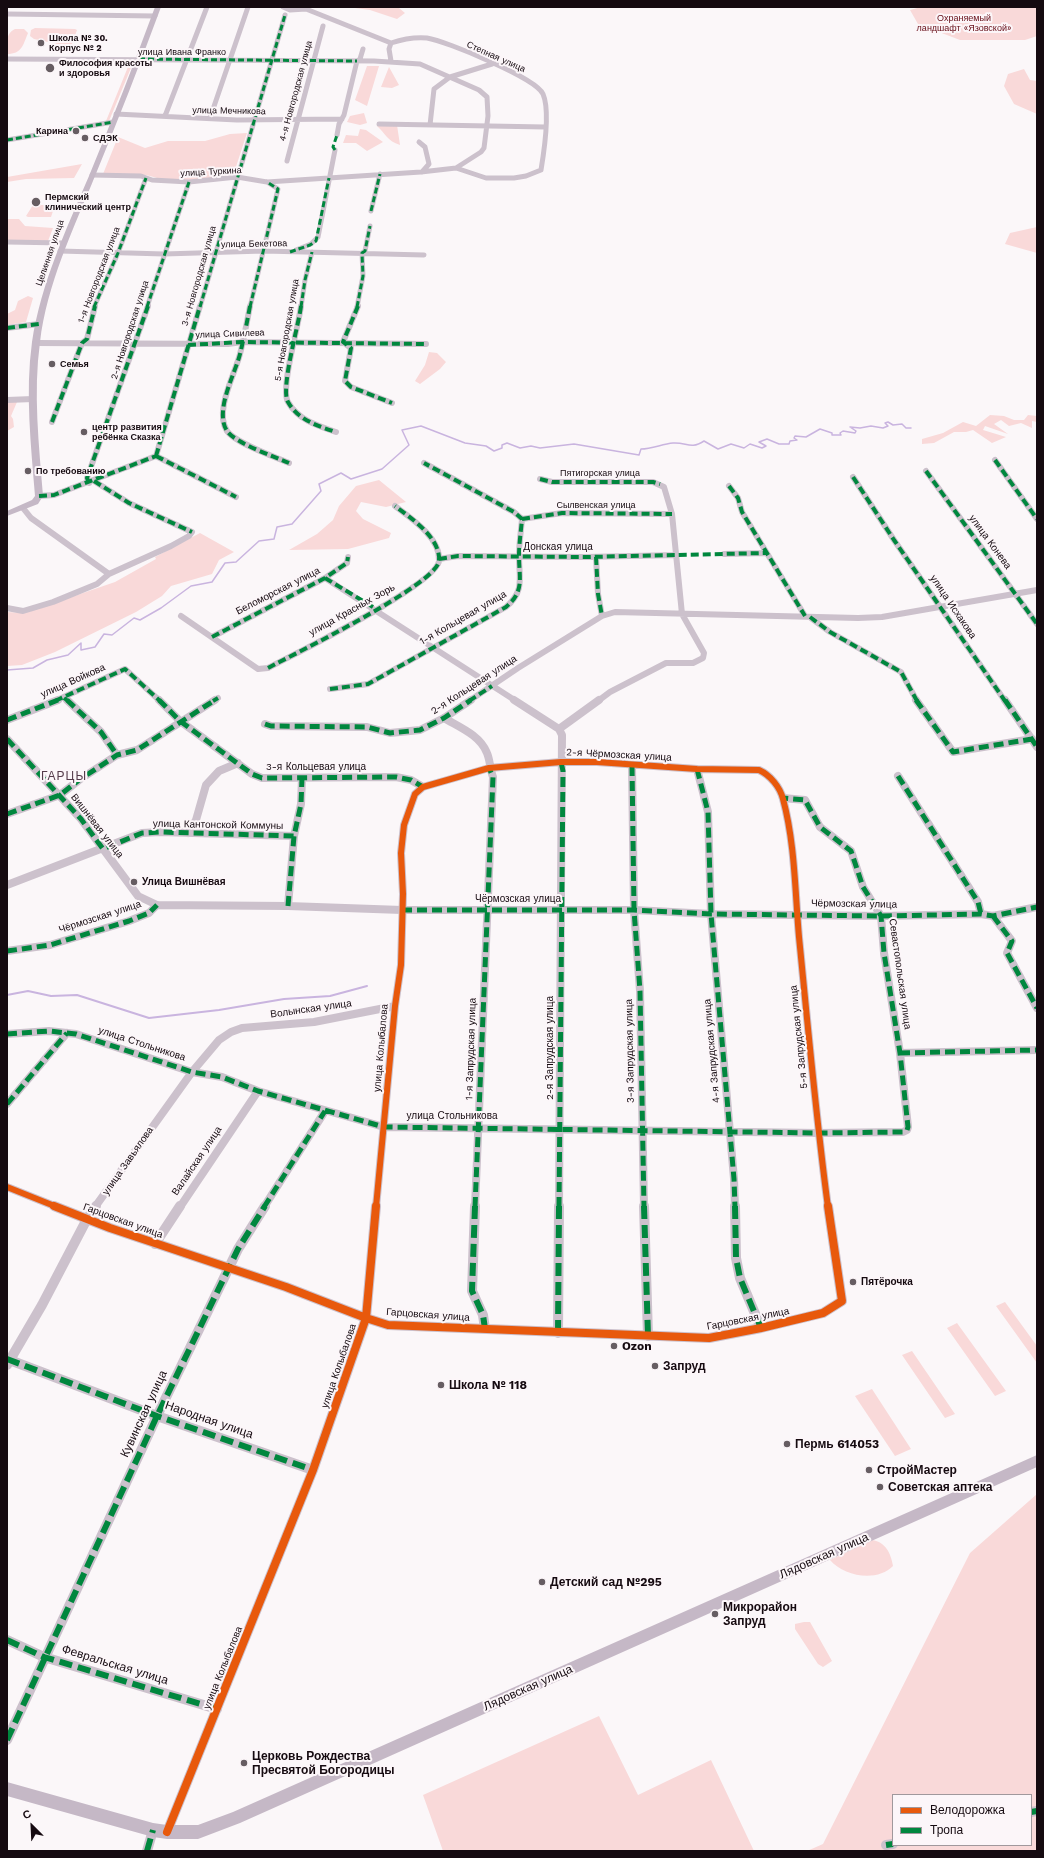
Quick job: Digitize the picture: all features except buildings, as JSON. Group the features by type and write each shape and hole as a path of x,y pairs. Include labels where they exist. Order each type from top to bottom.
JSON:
{"main road":[{"name":"Целинная улица","path":"39,496 33,399 36,343 39,324 60,251 139,59 158,7"},
{"path":"7,514 35,502 39,496"},
{"name":"Лядовская улица","path":"7,1790 160,1831 198,1832 235,1818 1037,1461"}],"street":[{"path":"7,13 12,7"},
{"path":"165,116 207,7"},
{"path":"210,118 248,7"},
{"path":"283,7 290,10 306,8 391,43 389,49 391,62"},
{"path":"7,13 155,16"},
{"name":"3-я Новгородская улица","path":"156,456 285,15"},
{"name":"4-я Новгородская улица","path":"287,161 323,26"},
{"name":"Степная улица","path":"391,43 399,40 423,36 502,67 527,80 543,93 545,103 545,127 541,170 526,176 514,178 486,178 456,168"},
{"path":"337,135 339,124 342,119 356,71 357,61 360,59 363,49"},
{"name":"улица Ивана Франко","path":"7,59 357,61 420,64 485,94 488,107 486,126"},
{"path":"430,125 434,89 450,77 492,64"},
{"name":"улица Мечникова","path":"116,114 237,120 342,119"},
{"path":"7,140 113,122"},
{"path":"378,124 545,127"},
{"path":"456,168 483,150 486,126"},
{"path":"418,142 425,146 429,164 427,168 421,172"},
{"path":"290,252 316,242 329,178 331,176 334,150"},
{"name":"улица Туркина","path":"92,175 189,182 237,177 267,182 421,172 456,168"},
{"path":"371,211 380,174"},
{"name":"1-я Новгородская улица","path":"52,422 82,343 86,339 87,330 95,304 118,252 146,178"},
{"name":"2-я Новгородская улица","path":"92,482 87,478 135,344 189,182"},
{"path":"267,182 278,189 242,342 241,353 228,387 224,411 227,431 235,439 289,463"},
{"path":"370,226 365,251 362,253 364,264 356,314 343,342 351,348 345,381 351,387 392,403"},
{"path":"7,242 64,243"},
{"name":"улица Бекетова","path":"60,251 164,254 264,251 424,255"},
{"name":"5-я Новгородская улица","path":"312,252 305,280 299,321 293,342 286,389 287,401 298,414 312,424 336,432"},
{"path":"7,328 39,324"},
{"name":"улица Сивилева","path":"36,343 228,344 242,342 343,342 426,344"},
{"path":"7,400 33,399"},
{"path":"39,496 54,495 92,482 156,456 236,497"},
{"path":"994,460 1037,519"},
{"path":"424,463 514,512 522,519"},
{"name":"улица Конева","path":"926,471 1037,624"},
{"name":"улица Исхакова","path":"853,477 894,540 1037,747"},
{"name":"Пятигорская улица","path":"540,478 552,482 653,482 664,487 672,514"},
{"path":"7,608 23,611 52,602 97,584 109,574 170,546 189,536 192,532 129,504 92,482"},
{"path":"729,486 736,494 742,506 742,512 766,552 808,617 830,632 901,672 920,707 953,752 1032,739"},
{"path":"395,506 419,525 432,538 438,559"},
{"path":"23,508 31,518 109,574"},
{"name":"Сылвенская улица","path":"522,519 562,513 672,514"},
{"path":"325,578 378,610 559,729 610,692 641,675 666,663 693,663 703,658 704,653 682,614 672,514"},
{"name":"1-я Кольцевая улица","path":"330,689 336,687 355,687 368,684 506,607 514,600 518,592 521,575 519,557 522,519"},
{"path":"724,554 766,552"},
{"name":"Донская улица","path":"438,559 458,556 596,557 677,555"},
{"name":"Беломорская улица","path":"212,637 325,578 347,563 348,557"},
{"path":"596,557 598,594 602,616"},
{"name":"улица Красных Зорь","path":"212,637 258,669 268,668 378,610 428,576 438,564 438,559"},
{"name":"2-я Кольцевая улица","path":"264,724 271,726 367,727 390,733 406,733 420,730 444,718 602,616 615,612 626,611 808,617 882,617 1037,590"},
{"path":"182,616 212,637"},
{"name":"улица Войкова","path":"7,720 64,698 125,669"},
{"name":"3-я Кольцевая улица","path":"125,669 180,721 252,774 262,778 396,777 411,780 423,787"},
{"path":"64,698 94,725 114,748 117,755"},
{"path":"7,814 60,795 79,780 117,755 137,750 218,698"},
{"name":"1-я Запрудская улица","path":"444,718 478,740 487,752 489,768 493,777 489,894 487,910 487,951 484,967 472,1291 483,1315 485,1329"},
{"name":"2-я Запрудская улица","path":"558,1333 563,778 561,762 562,735 559,729"},
{"name":"Вишнёвая улица","path":"7,739 81,819 138,896 157,905"},
{"name":"2-я Чёрмозская улица","path":"423,787 489,768 561,762 597,762 632,766 697,769 759,770 768,774"},
{"path":"188,833 196,820 206,785 219,772 238,763"},
{"name":"3-я Запрудская улица","path":"632,766 634,910 640,991 642,1130 648,1336"},
{"name":"4-я Запрудская улица","path":"697,769 708,812 712,895 711,914 734,1179 736,1258 740,1278 761,1328"},
{"name":"5-я Запрудская улица","path":"768,774 778,788 782,798 792,849 796,914 818,1133 842,1301"},
{"path":"898,776 978,902 981,914"},
{"path":"288,906 294,836 301,804 302,778"},
{"name":"улица Колыбалова","path":"147,1851 160,1831 217,1709 313,1470 366,1318 395,1006 401,965 401,853 404,825 415,794 423,787"},
{"name":"Севастопольская улица","path":"782,798 805,800 820,827 851,851 863,887 881,916 884,954 900,1053 908,1127"},
{"name":"улица Кантонской Коммуны","path":"7,885 142,834 188,833 294,836"},
{"name":"Чёрмозская улица","path":"7,951 50,945 129,921 149,913 157,905 288,906 402,910 634,910 711,914 881,916 981,914 993,916 1037,907"},
{"path":"993,916 1012,941 1007,953 1037,1008"},
{"name":"Волынская улица","path":"231,1032 242,1028 314,1022 395,1006"},
{"name":"улица Стольникова","path":"7,1034 49,1031 76,1034 192,1072 222,1077 258,1091 384,1127 898,1133 907,1130 908,1127"},
{"name":"улица Завьялова","path":"8,1361 42,1305 87,1219 192,1072 219,1040 231,1032"},
{"path":"7,1104 67,1033"},
{"path":"900,1053 1037,1050"},
{"name":"Валайская улица","path":"155,1244 258,1091"},
{"name":"Кувинская улица","path":"7,1740 44,1657 157,1416 238,1248 325,1111"},
{"name":"Гарцовская улица","path":"7,1187 155,1244 286,1287 366,1318 388,1324 558,1333 709,1338 761,1328 823,1313 842,1301"},
{"name":"Народная улица","path":"8,1361 157,1416 313,1470"},
{"name":"Февральская улица","path":"7,1640 44,1657 217,1709"}],"green space":[{"path":"407,7 399,8 405,13 397,19 370,10 355,8"},
{"name":"Охраняемый ландшафт «Язовской»","path":"921,7 1037,7 1037,36 1025,40 960,40 918,24 910,10"},
{"path":"35,28 77,30 71,47 34,39 30,36 31,30"},
{"path":"15,29 24,29 28,33 19,51 12,54 7,54 8,36"},
{"path":"130,62 133,63 109,121 106,121"},
{"path":"367,66 379,66 367,106 355,100"},
{"path":"389,67 399,85 392,88 381,87"},
{"path":"1024,69 1030,80 1037,81 1037,114 1014,104 1004,86 1008,74"},
{"path":"364,113 367,123 360,125 347,122 350,116"},
{"path":"397,125 400,145 389,139 377,126"},
{"path":"360,129 366,130 383,142 367,151 356,143 343,143 346,135 358,136"},
{"path":"247,133 233,176 191,180 161,179 146,175 103,174 118,137 145,148 168,141 205,141 230,134"},
{"path":"82,164 74,178 26,179 7,182 7,177"},
{"path":"33,205 55,205 51,217 26,216"},
{"path":"7,219 19,219 25,226 53,228 48,241 7,241"},
{"path":"1037,227 1037,253 1005,244 1010,233"},
{"path":"28,296 33,298 26,322 7,325 7,314 15,310 18,301"},
{"path":"429,352 437,353 446,362 440,369 420,384 415,381 425,365"},
{"path":"7,402 17,402 11,416 14,427 7,431"},
{"path":"990,415 1004,416 1014,420 1024,420 1028,415 1037,416 1037,422 1032,421 1032,428 1021,423 1009,426 1001,420 994,424 1008,434 985,426 983,430 1006,437 992,443 973,430 966,432 954,432 934,443 922,444 922,439 943,433 963,422 976,426"},
{"path":"379,480 406,502 386,507 361,502 356,511 363,519 391,533 389,538 348,549 289,550 317,534 333,520 339,506 356,486"},
{"path":"200,533 234,552 219,560 212,574 171,586 162,596 136,612 55,652 22,665 7,666 7,612 25,613 115,582 156,559 155,557"},
{"path":"1005,1302 1037,1346 1037,1363 996,1306"},
{"path":"957,1323 1006,1391 995,1396 947,1328"},
{"path":"912,1351 955,1414 945,1418 902,1355"},
{"path":"872,1389 911,1449 895,1456 855,1396"},
{"path":"1037,1494 1037,1851 807,1851 823,1844 970,1553"},
{"path":"872,1540 881,1543 887,1549 891,1557 893,1566 887,1571 870,1576 852,1574 836,1566 830,1560"},
{"path":"810,1622 832,1661 823,1667 818,1664 795,1629 795,1624"},
{"path":"599,1716 638,1795 711,1760 754,1851 443,1851 423,1795"}],"waterway":[{"path":"7,670 33,668 47,660 68,655 81,643 81,650 95,647 104,634 112,635 134,618 140,620 161,608 191,586 212,582 225,563 236,562 259,541 274,539 277,527 292,524 321,491 319,484 341,473 351,479 382,469 409,445 402,430 421,426 465,443 486,446 494,451 502,448 502,445 507,443 520,448 531,446 540,448 574,444 639,455 641,449 673,443 695,445 704,441 718,449 731,444 744,448 750,444 762,448 766,446 759,442 767,439 779,444 789,444 790,441 797,440 794,438 795,436 806,437 820,429 832,433 832,435 841,435 840,433 843,431 855,433 856,431 850,427 860,428 871,426 883,428 888,426 885,423 888,422 893,425 902,424 906,428 911,428"},
{"path":"7,995 28,991 51,996 77,995 149,1018 219,1010 284,999 330,996 367,986"}],"marked path":[{"path":"156,456 285,15"},
{"path":"139,59 357,61"},
{"path":"7,140 113,122"},
{"path":"335,150 333,147 337,135"},
{"path":"371,211 380,174"},
{"path":"52,422 82,343 87,339 94,307 118,253 146,178"},
{"path":"290,252 310,245 316,241 329,178"},
{"path":"89,483 87,478 135,344 189,182"},
{"path":"267,182 278,189 240,354 226,396 224,421 227,431 238,440 289,463"},
{"path":"370,226 365,251 362,253 363,276 360,299 353,321 343,342 351,348 345,381 351,387 392,403"},
{"path":"312,252 305,280 299,321 293,342 286,389 287,401 298,414 312,424 336,432"},
{"path":"7,328 39,324"},
{"path":"188,345 228,344 242,342 426,344"},
{"path":"156,456 236,497"},
{"path":"39,496 54,495 156,456"},
{"path":"995,460 1037,519"},
{"path":"330,689 368,684 506,607 514,600 518,592 521,575 519,557 522,519 514,512 424,463"},
{"path":"926,471 1037,624"},
{"path":"853,477 894,540 1037,747"},
{"path":"540,479 552,482 653,482 660,484"},
{"path":"94,481 129,503 192,532"},
{"path":"729,486 738,498 741,504 742,512 805,616"},
{"path":"268,668 378,610 428,576 438,564 439,559 432,538 415,521 395,506"},
{"path":"522,519 562,513 672,514"},
{"path":"439,559 458,556 586,557 766,553"},
{"path":"212,637 325,578 347,563 348,557"},
{"path":"596,557 598,594 602,616"},
{"path":"325,578 378,610"},
{"path":"810,617 830,632 901,672 920,707 953,752 1032,739"},
{"path":"7,720 64,698 125,669 180,721 252,774 262,778 396,777 411,780 423,787"},
{"path":"265,724 271,726 367,727 390,733 420,730 444,718 492,686"},
{"path":"64,698 94,724 113,747 117,755"},
{"path":"7,814 60,795 79,780 117,755 137,750 218,698"},
{"path":"7,739 81,819 103,849 142,833 160,832 294,836"},
{"path":"558,1333 563,771 561,762 564,762"},
{"path":"632,766 634,910 640,991 642,1130 648,1336"},
{"path":"485,1329 483,1315 472,1291 484,967 489,894 493,777 489,768"},
{"path":"697,769 708,812 711,914 734,1179 736,1258 740,1278 761,1328"},
{"path":"898,776 978,902 981,914"},
{"path":"288,906 294,836 301,804 302,778"},
{"path":"7,1034 49,1031 76,1034 192,1072 222,1077 258,1091 384,1127 818,1133 903,1132 907,1130 908,1127 900,1053 884,953 881,916 863,887 851,851 820,827 805,800 783,798"},
{"path":"7,951 50,945 129,921 149,913 157,905"},
{"path":"402,910 634,910 711,914 881,916 981,914 993,916 1037,907"},
{"path":"993,916 1012,941 1007,953 1037,1008"},
{"path":"7,1104 67,1033"},
{"path":"900,1053 1037,1050"},
{"path":"7,1740 157,1416 238,1249 325,1111"},
{"path":"7,1359 157,1416 313,1470"},
{"path":"7,1640 44,1657 217,1709"},
{"path":"1032,1812 1037,1811"},
{"path":"147,1851 153,1830"},
{"path":"886,1845 892,1844"}],"cycle path":[{"path":"7,1187 110,1228 286,1287 362,1316 375,1321 388,1325 709,1338 761,1328 823,1313 842,1301 818,1133 792,849 783,798 778,788 768,774 759,770 697,769 597,762 561,762 489,768 423,787 415,794 404,825 401,853 403,894 401,965 395,1006 366,1318 313,1470 167,1832"}],"place":[{"name":"Школа № 30. Корпус № 2","path":"41,43"},
{"name":"Философия красоты и здоровья","path":"50,68"},
{"name":"Карина","path":"76,131"},
{"name":"СДЭК","path":"85,138"},
{"name":"Пермский клинический центр","path":"36,202"},
{"name":"Семья","path":"52,364"},
{"name":"центр развития ребёнка Сказка","path":"84,432"},
{"name":"По требованию","path":"28,471"},
{"name":"Улица Вишнёвая","path":"134,882"},
{"name":"Пятёрочка","path":"853,1282"},
{"name":"Ozon","path":"614,1346"},
{"name":"Запруд","path":"655,1366"},
{"name":"Школа № 118","path":"441,1385"},
{"name":"Пермь 614053","path":"787,1444"},
{"name":"СтройМастер","path":"869,1470"},
{"name":"Советская аптека","path":"880,1487"},
{"name":"Детский сад №295","path":"542,1582"},
{"name":"Микрорайон Запруд","path":"715,1614"},
{"name":"Церковь Рождества Пресвятой Богородицы","path":"244,1763"}],"district":[{"name":"ГАРЦЫ","path":"64,776"}]}
